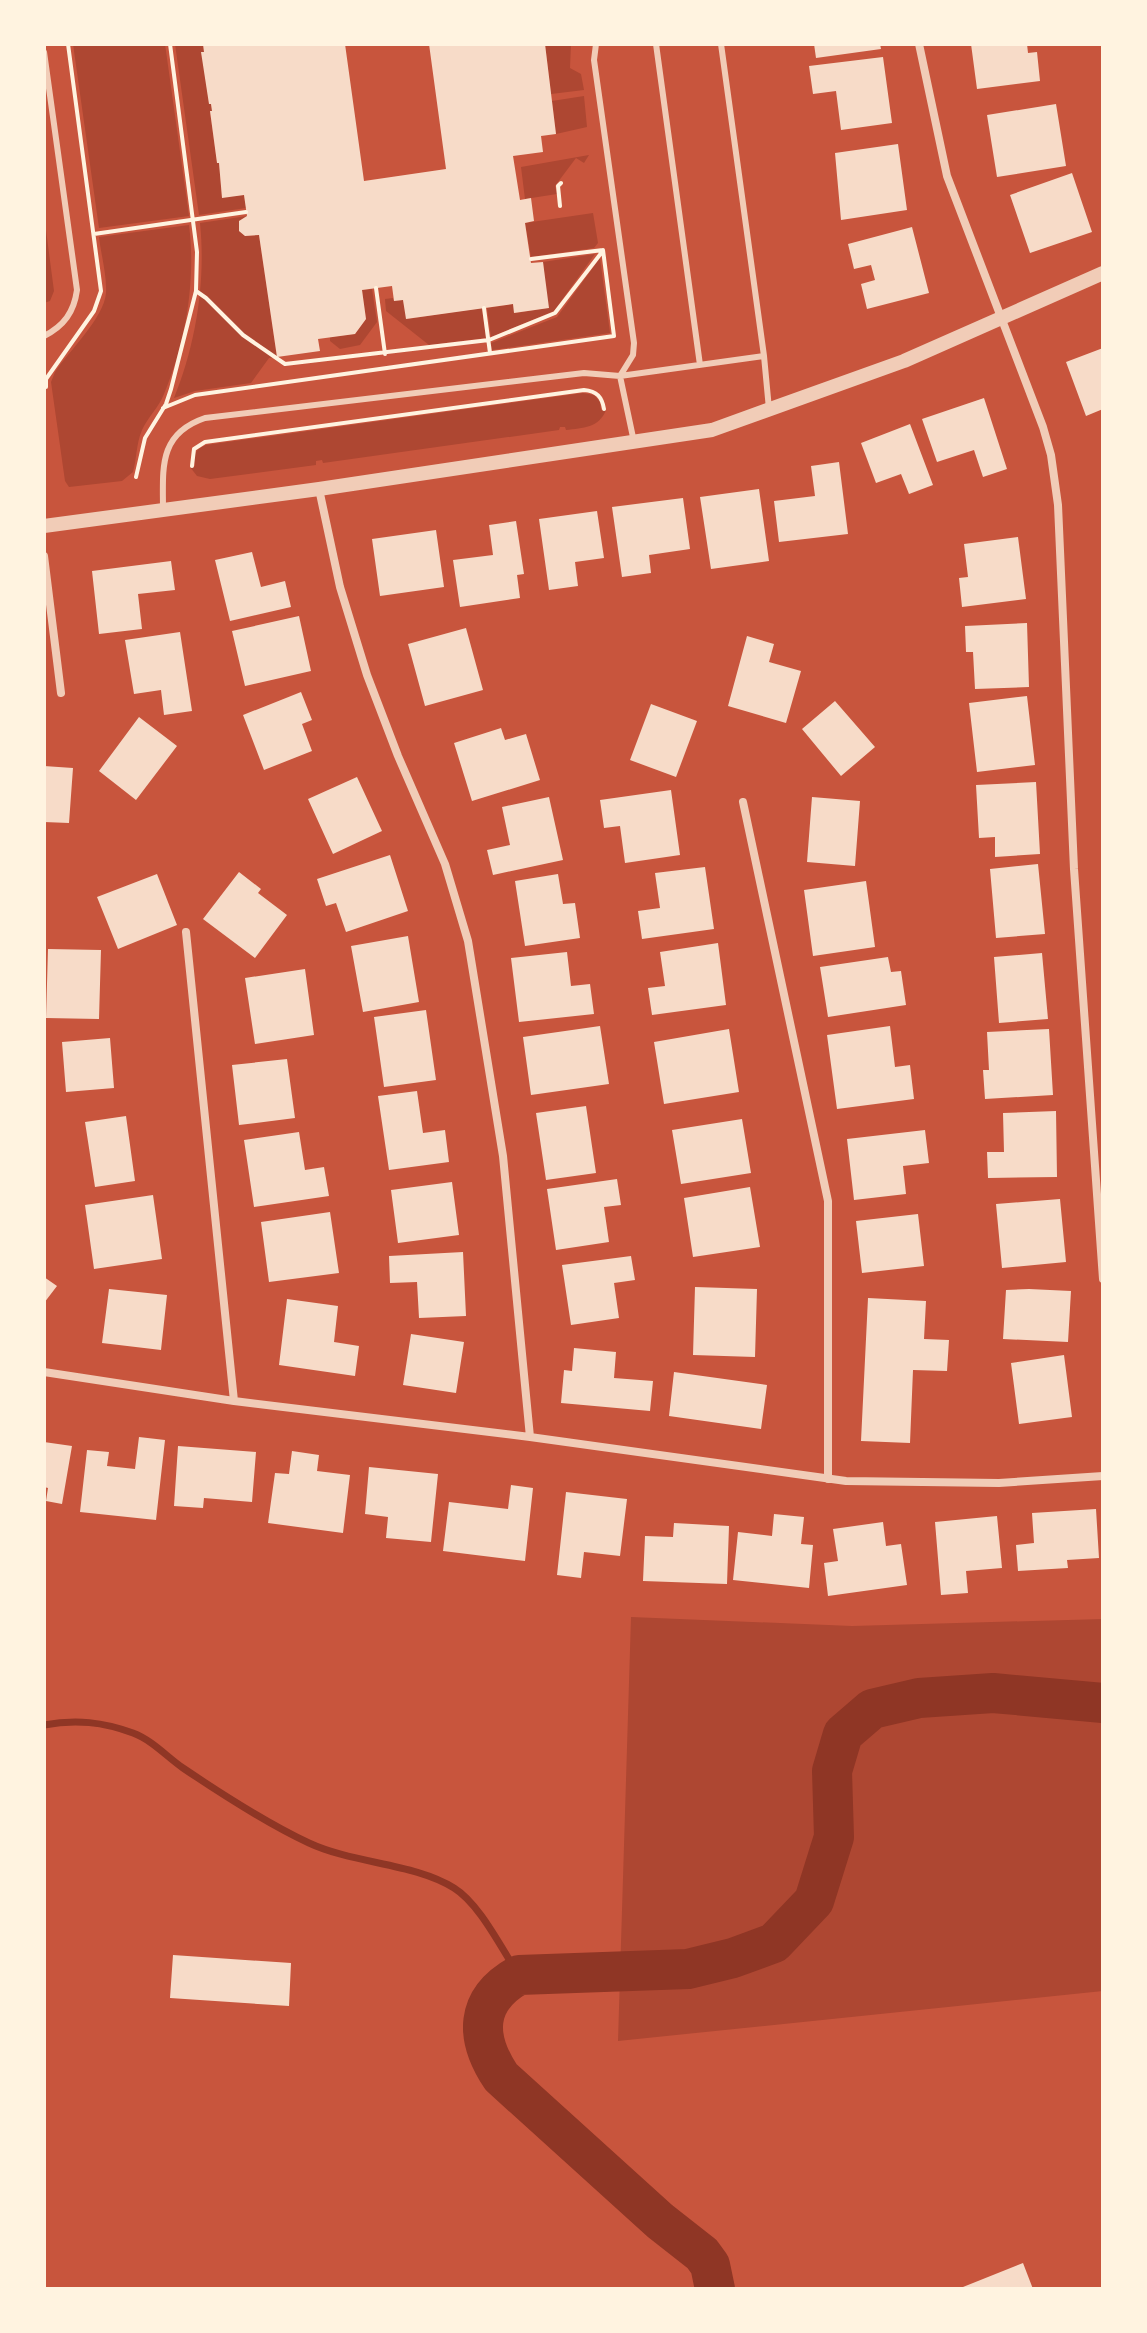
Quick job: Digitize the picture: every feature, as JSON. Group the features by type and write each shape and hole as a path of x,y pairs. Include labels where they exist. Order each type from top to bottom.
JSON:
{"street":[{"path":"919,44 947,176 1051,455 1058,505 1074,869 1103,1279"},
{"path":"44,526 319,489 712,430 904,361 1103,273"},
{"path":"319,489 340,587 367,675 445,864 468,941 503,1156 530,1437"},
{"path":"44,556 61,693"},
{"path":"743,802 828,1201 828,1479"},
{"path":"186,932 234,1401"},
{"path":"44,1372 234,1401 530,1437 828,1479 999,1483 1103,1476"}],"lane":[{"path":"596,44 594,60 634,343 633,355 620,376 634,442"},
{"path":"656,44 700,365"},
{"path":"721,44 769,411"},
{"path":"44,52 77,290 67,319 44,336"},
{"path":"163,510 163,472 171,441 180,430 205,418 584,373 620,376 764,356"}],"path":[{"path":"136,477 145,438 163,408 175,375 196,291 195,219 170,44"},
{"path":"560,206 558,186 561,183"},
{"path":"94,234 246,212"},
{"path":"196,291 243,335 285,364 385,354 489,340 555,313 603,250"},
{"path":"163,408 195,395 614,336 603,250"},
{"path":"531,259 603,250"},
{"path":"376,288 385,354"},
{"path":"484,308 490,353"},
{"path":"463,343 465,357"},
{"path":"192,466 192,454 198,444 584,390 592,390 598,395 604,409"}],"shaded area":[{"path":"73,44 165,44 189,216 99,228"},
{"path":"175,44 203,45 222,197 244,195 246,208 199,215"},
{"path":"545,44 571,44 570,68 581,74 584,90 551,94"},
{"path":"584,96 587,127 556,134 552,101"},
{"path":"589,155 584,163 576,158 555,186 557,194 525,199 521,167"},
{"path":"593,213 598,243 594,248 531,257 525,223"},
{"path":"44,215 54,291 50,301 44,303"},
{"path":"247,216 239,221 239,231 245,236 259,235 277,357 269,358 251,383 195,391 174,398 198,312 202,267 200,223"},
{"path":"189,225 190,289 183,332 164,394 140,435 133,472 122,481 69,487 65,481 51,382 104,303 106,279 99,237"},
{"path":"595,254 554,311 491,337 487,308 513,304 515,313 548,308 543,262"},
{"path":"600,258 610,333 492,350 491,343 557,317"},
{"path":"372,289 377,322 360,345 340,349 330,341 330,337 355,334 366,319 362,290"},
{"path":"393,298 394,301 403,300 407,319 482,308 486,338 429,345 386,311 385,299"},
{"path":"583,393 594,395 600,402 601,410 606,410 595,424 584,428 566,430 560,427 559,430 323,463 322,460 316,461 316,465 210,479 197,476 190,467 195,466 197,451 206,445"},
{"path":"631,1617 852,1626 1103,1619 1103,1991 618,2041"}],"building":[{"path":"203,44 345,44 364,181 446,169 429,44 545,44 556,134 541,136 543,152 513,156 520,200 531,198 534,221 525,223 531,263 543,262 549,308 514,313 513,304 406,319 403,300 394,301 392,286 362,290 366,319 355,334 318,339 320,351 277,357 259,235 245,236 239,231 239,221 247,216 244,195 222,198 211,104 201,52 204,52"},
{"path":"814,44 880,44 881,49 816,58"},
{"path":"971,44 1027,44 1028,53 1037,52 1040,81 977,89"},
{"path":"883,57 892,123 841,130 836,91 813,94 809,66"},
{"path":"1056,104 1066,166 997,177 987,115"},
{"path":"898,144 907,210 841,220 835,153"},
{"path":"1072,173 1092,232 1030,253 1010,195"},
{"path":"912,227 929,293 867,309 861,284 875,280 871,265 854,269 848,244"},
{"path":"1103,348 1103,409 1086,416 1066,362"},
{"path":"984,398 1007,469 983,477 974,450 937,462 922,419"},
{"path":"910,424 933,485 909,494 901,474 876,483 861,443"},
{"path":"839,462 848,534 779,542 774,501 815,496 811,466"},
{"path":"759,489 769,561 711,569 700,497"},
{"path":"683,498 690,549 649,555 651,573 622,577 612,507"},
{"path":"597,511 604,558 575,562 578,586 549,590 539,519"},
{"path":"516,521 524,574 517,575 520,598 460,607 453,560 493,555 489,525"},
{"path":"436,530 444,587 380,596 372,539"},
{"path":"1018,537 1026,599 962,607 959,578 968,577 964,544"},
{"path":"252,552 261,587 285,581 291,607 230,621 215,560"},
{"path":"171,561 175,590 138,594 142,629 99,634 92,571"},
{"path":"299,616 311,671 245,686 232,631"},
{"path":"1027,623 1029,687 975,689 973,652 966,652 965,626"},
{"path":"466,628 483,690 425,706 408,644"},
{"path":"180,632 192,711 164,715 161,690 134,694 125,640"},
{"path":"747,636 774,644 769,662 801,671 786,723 728,706"},
{"path":"301,692 312,720 302,724 312,751 264,770 243,715"},
{"path":"1027,696 1035,765 977,772 969,703"},
{"path":"835,701 875,747 841,776 802,729"},
{"path":"651,704 697,721 676,777 630,760"},
{"path":"139,717 177,746 136,800 99,771"},
{"path":"501,728 505,740 526,734 540,780 472,801 454,743"},
{"path":"44,766 73,768 69,823 44,822"},
{"path":"357,777 382,831 333,854 308,799"},
{"path":"1036,782 1040,854 995,857 995,837 979,838 976,785"},
{"path":"671,790 680,855 625,863 620,826 604,828 600,800"},
{"path":"549,797 563,860 493,875 487,850 510,845 502,807"},
{"path":"812,797 860,801 855,866 807,862"},
{"path":"390,855 408,911 346,932 336,903 326,906 317,879"},
{"path":"1038,864 1045,934 996,938 990,869"},
{"path":"705,867 714,929 642,939 638,911 660,908 655,873"},
{"path":"239,872 261,889 258,893 287,915 255,958 203,919"},
{"path":"157,874 177,925 118,949 97,897"},
{"path":"558,874 563,904 575,903 580,938 525,946 515,881"},
{"path":"866,881 875,947 813,956 804,890"},
{"path":"408,936 419,1002 363,1012 351,946"},
{"path":"718,943 726,1005 652,1015 648,988 665,986 660,952"},
{"path":"48,949 101,950 99,1019 46,1018"},
{"path":"567,952 571,986 590,984 594,1014 519,1022 511,958"},
{"path":"1042,953 1048,1019 999,1023 994,957"},
{"path":"888,957 891,972 901,971 906,1005 828,1017 820,967"},
{"path":"305,969 314,1035 255,1044 245,978"},
{"path":"426,1010 436,1080 384,1087 374,1017"},
{"path":"600,1026 609,1084 531,1095 523,1037"},
{"path":"890,1026 895,1067 910,1065 914,1099 837,1109 827,1035"},
{"path":"729,1029 739,1092 664,1104 654,1042"},
{"path":"1049,1029 1053,1095 985,1099 983,1070 989,1070 987,1032"},
{"path":"110,1038 114,1088 66,1092 62,1042"},
{"path":"287,1059 295,1118 239,1125 232,1065"},
{"path":"417,1091 423,1133 445,1130 449,1162 389,1170 378,1096"},
{"path":"586,1106 596,1173 546,1180 536,1113"},
{"path":"1056,1111 1057,1177 988,1178 987,1152 1004,1152 1003,1113"},
{"path":"126,1116 135,1181 95,1187 85,1122"},
{"path":"742,1119 751,1173 681,1184 672,1130"},
{"path":"925,1130 929,1163 903,1166 906,1194 854,1200 847,1139"},
{"path":"299,1132 305,1170 324,1167 329,1196 254,1207 244,1140"},
{"path":"617,1179 621,1205 604,1207 609,1242 556,1250 547,1189"},
{"path":"452,1182 459,1235 398,1243 391,1190"},
{"path":"750,1187 760,1247 693,1257 684,1198"},
{"path":"153,1195 162,1259 94,1269 85,1205"},
{"path":"1060,1199 1066,1262 1002,1268 996,1204"},
{"path":"330,1212 339,1273 269,1282 261,1222"},
{"path":"918,1214 924,1266 862,1273 856,1221"},
{"path":"463,1252 466,1316 419,1318 417,1282 390,1283 389,1256"},
{"path":"631,1256 635,1280 614,1283 619,1318 571,1325 562,1265"},
{"path":"44,1277 57,1286 44,1303"},
{"path":"695,1287 757,1289 755,1357 693,1355"},
{"path":"109,1289 167,1295 161,1350 102,1343"},
{"path":"1006,1290 1071,1291 1068,1342 1003,1339"},
{"path":"868,1298 926,1301 924,1339 949,1340 947,1371 913,1370 910,1443 861,1441"},
{"path":"287,1299 338,1306 334,1342 359,1346 355,1376 279,1365"},
{"path":"411,1334 464,1342 456,1393 403,1385"},
{"path":"574,1348 616,1352 614,1378 653,1381 650,1411 561,1403 564,1370 572,1371"},
{"path":"1064,1355 1072,1417 1019,1424 1011,1363"},
{"path":"674,1372 767,1385 761,1429 669,1416"},
{"path":"139,1437 165,1440 156,1520 80,1512 87,1450 109,1452 107,1466 135,1469"},
{"path":"44,1442 72,1446 62,1504 46,1501 48,1488 44,1487"},
{"path":"178,1446 256,1452 252,1502 204,1498 203,1508 174,1506"},
{"path":"292,1451 319,1455 317,1471 350,1475 343,1533 268,1523 275,1473 289,1474"},
{"path":"369,1467 438,1474 431,1542 386,1538 388,1517 365,1514"},
{"path":"511,1485 533,1488 525,1561 443,1551 449,1502 508,1509"},
{"path":"566,1492 627,1499 620,1556 584,1552 581,1578 557,1575"},
{"path":"1096,1509 1099,1558 1067,1560 1068,1568 1018,1571 1016,1545 1034,1543 1032,1513"},
{"path":"774,1514 804,1517 801,1544 813,1545 809,1588 733,1580 738,1532 772,1536"},
{"path":"997,1516 1002,1568 966,1571 968,1593 941,1595 935,1522"},
{"path":"883,1522 886,1546 901,1544 907,1585 828,1596 824,1563 838,1561 833,1529"},
{"path":"674,1523 729,1526 727,1584 643,1581 645,1536 673,1537"},
{"path":"173,1955 291,1963 289,2006 170,1998"},
{"path":"1023,2263 1033,2289 958,2289"}],"waterway":[{"path":"715,2289 710,2265 702,2254 660,2221 501,2077 492,2062 483,2034 483,2021 494,1996 519,1975 688,1969 733,1958 774,1943 814,1901 834,1837 832,1771 843,1734 872,1709 919,1698 993,1693 1103,1703"},
{"path":"44,1725 89,1723 133,1733 229,1798 309,1843 421,1873 454,1888 482,1916 519,1975"}]}
